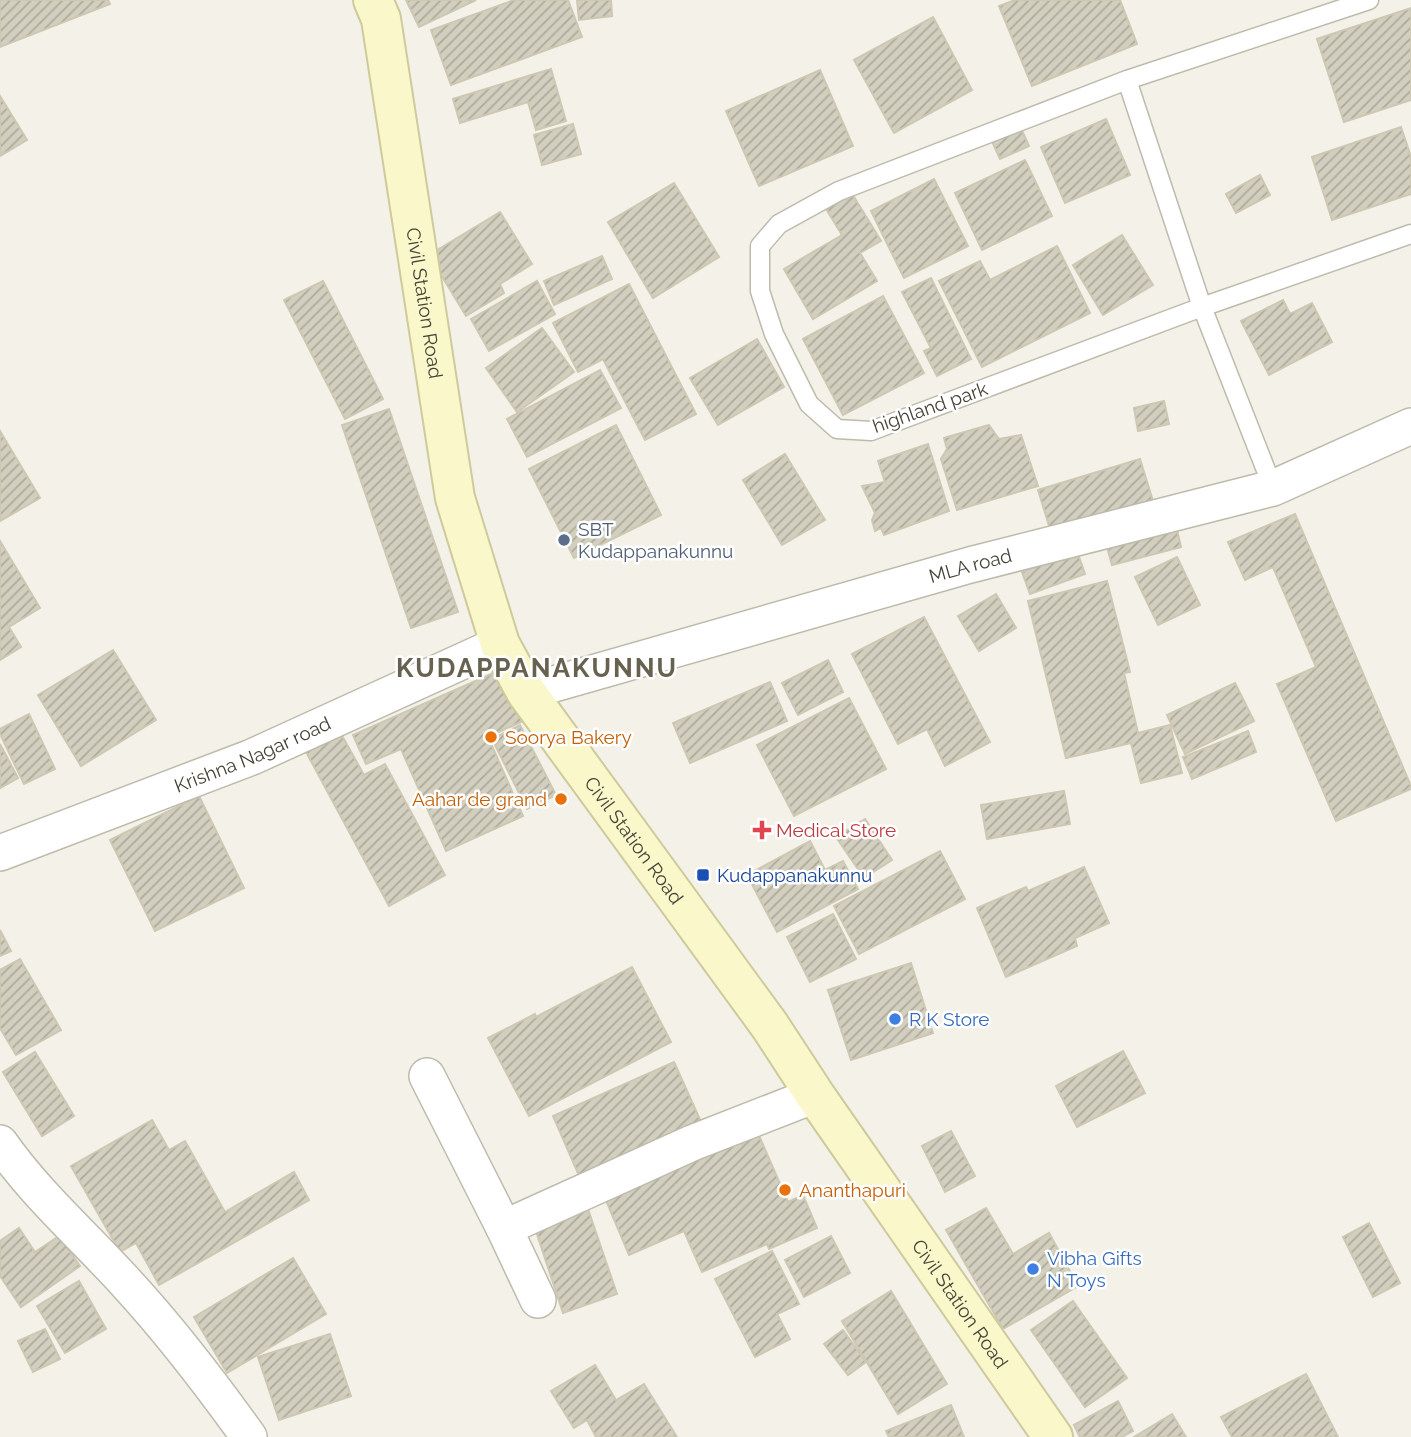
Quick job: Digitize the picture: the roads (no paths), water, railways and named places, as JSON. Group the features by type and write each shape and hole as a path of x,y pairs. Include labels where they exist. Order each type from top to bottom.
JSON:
{"main road":[{"name":"Civil Station Road","path":"373,0 381,19 455,498 500,644 526,692 770,1026 1053,1437"}],"street":[{"name":"MLA road","path":"526,692 970,565 1273,488 1411,426"},
{"name":"Krishna Nagar road","path":"0,853 252,757 500,644"},
{"path":"427,1076 538,1300"},
{"path":"504,1228 692,1143 815,1095"},
{"path":"0,1143 11,1184 128,1285 192,1358 249,1437"}],"lane":[{"name":"highland park","path":"1368,0 1127,80 839,191 779,224 761,246 760,292 774,334 809,404 837,429 871,431 1202,307 1411,234"},
{"path":"1127,80 1202,307 1273,488"}],"place":[{"name":"SBT Kudappanakunnu","path":"564,540"},
{"name":"Soorya Bakery","path":"491,737"},
{"name":"Aahar de grand","path":"561,799"},
{"name":"Medical Store","path":"762,830"},
{"name":"Kudappanakunnu","path":"703,875"},
{"name":"R K Store","path":"895,1019"},
{"name":"Ananthapuri","path":"785,1190"},
{"name":"Vibha Gifts N Toys","path":"1033,1269"}],"district":[{"name":"KUDAPPANAKUNNU","path":"537,668"}]}
